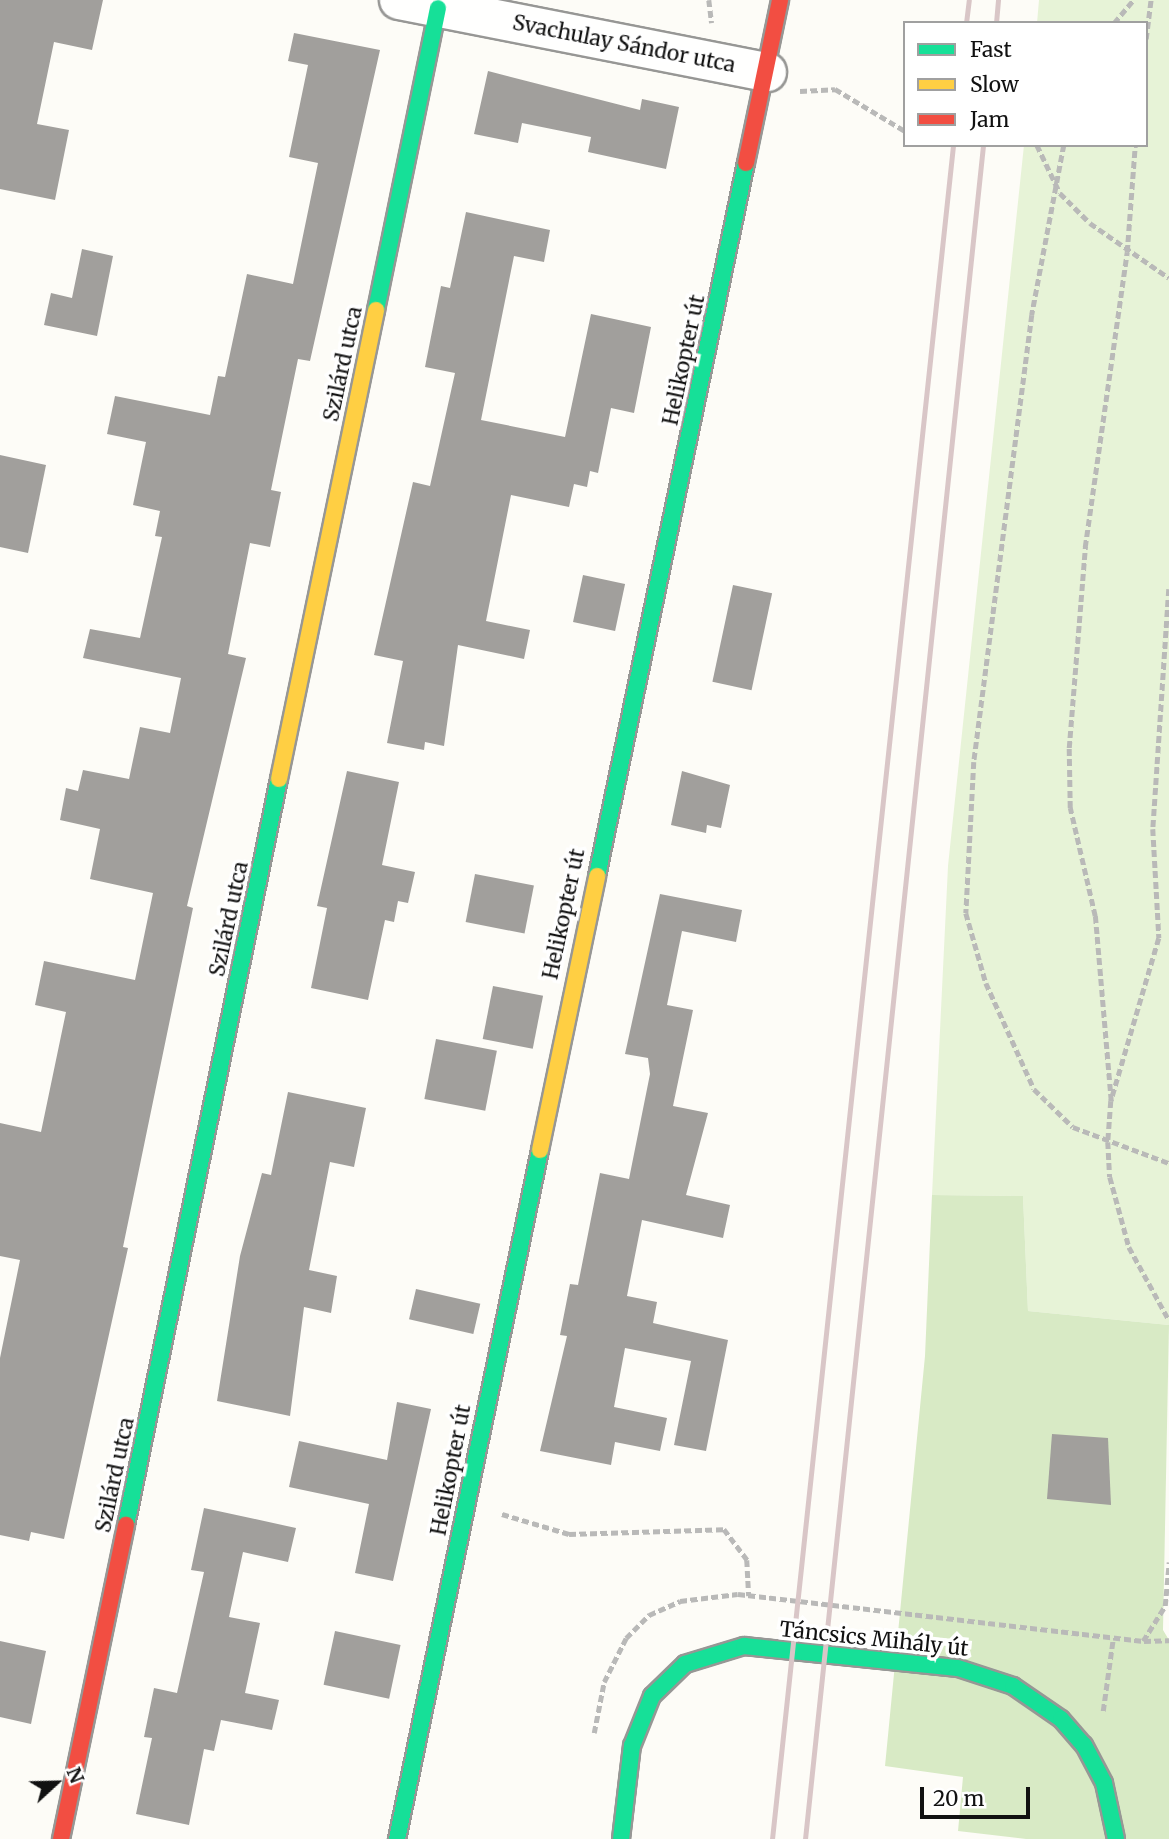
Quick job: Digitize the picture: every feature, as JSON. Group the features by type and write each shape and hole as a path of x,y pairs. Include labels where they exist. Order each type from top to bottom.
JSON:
{"street":[{"name":"Svachulay Sándor utca","path":"399,0 781,83"},
{"name":"Helikopter út","path":"397,1839 578,948 781,83 780,0"},
{"name":"Szilárd utca","path":"61,1839 438,8"},
{"name":"Táncsics Mihály út","path":"621,1839 632,1746 652,1696 685,1664 744,1646 975,1671 1029,1695 1084,1745 1104,1783 1116,1839"}],"path":[{"path":"1116,21 1133,0"},
{"path":"1148,26 1152,0"},
{"path":"781,83 835,89 903,130"},
{"path":"1038,147 1060,193 1127,253 1169,278"},
{"path":"1064,147 1060,193 1032,315 974,762 966,913 986,983 1034,1089 1073,1127 1169,1163"},
{"path":"1135,147 1127,253 1085,547 1069,748 1070,808 1096,916 1111,1101 1108,1142 1110,1177 1129,1247 1169,1320"},
{"path":"1111,1101 1159,938 1153,829 1169,589"},
{"path":"487,1510 569,1534 724,1529 747,1560 749,1596"},
{"path":"1143,1641 1165,1606 1169,1562"},
{"path":"694,1597 749,1596 1113,1639 1169,1640"},
{"path":"1084,1745 1102,1720 1113,1639"}],"green space":[{"path":"1039,0 1169,0 1169,1325 1028,1311 1023,1196 932,1195 948,866 1024,147 1148,147 1148,21 1037,21"},
{"path":"932,1195 1023,1196 1028,1311 1169,1325 1163,1630 1169,1640 1169,1839 1026,1839 958,1831 963,1777 885,1766 925,1356"}],"building":[{"path":"0,0 103,0 92,50 54,42 37,124 69,130 55,200 0,189"},
{"path":"294,33 380,50 310,361 298,359 271,490 281,492 270,547 250,543 228,654 246,658 187,906 193,908 123,1247 128,1248 64,1539 31,1532 29,1541 0,1535 0,1358 20,1260 0,1256 0,1123 41,1132 66,1012 35,1005 44,961 135,980 153,893 90,879 100,829 60,820 66,788 78,791 83,770 129,779 140,727 170,733 181,678 83,658 90,629 140,638 162,537 155,536 160,511 133,505 146,442 107,434 115,396 210,415 218,376 225,377 247,274 293,284 318,163 289,157 308,65 288,61"},
{"path":"488,71 640,110 642,99 679,107 666,169 588,152 591,137 522,123 518,143 474,134"},
{"path":"466,212 550,230 544,262 514,256 481,420 565,437 591,314 651,327 634,413 611,408 598,473 590,471 587,487 574,484 569,507 511,495 486,621 530,630 524,659 458,645 444,746 425,742 424,750 387,743 403,661 374,655 413,482 430,486 455,373 425,367 441,286 450,288"},
{"path":"82,249 113,256 97,336 44,325 51,293 72,298"},
{"path":"0,455 46,465 28,553 0,547"},
{"path":"583,575 625,584 615,631 573,622"},
{"path":"733,585 772,593 752,690 712,682"},
{"path":"347,771 399,782 382,865 415,872 408,903 398,901 394,922 385,920 368,1000 311,988 327,908 317,906"},
{"path":"682,771 730,785 721,828 707,825 706,833 671,825"},
{"path":"475,874 534,885 525,934 466,922"},
{"path":"660,894 742,910 736,942 682,931 667,1005 693,1010 673,1106 708,1113 686,1195 730,1205 723,1238 642,1220 627,1296 657,1302 653,1323 728,1340 706,1451 674,1445 691,1361 625,1348 614,1407 667,1418 660,1451 615,1442 611,1465 540,1451 567,1336 560,1335 570,1284 578,1285 600,1173 629,1179 650,1074 648,1058 625,1054"},
{"path":"493,986 543,996 533,1049 483,1039"},
{"path":"436,1039 497,1051 485,1111 424,1099"},
{"path":"288,1092 366,1108 354,1167 330,1162 309,1270 337,1276 331,1313 304,1307 290,1416 217,1401 240,1256 262,1173 271,1175"},
{"path":"416,1289 480,1304 473,1334 409,1319"},
{"path":"397,1402 431,1409 393,1581 355,1573 369,1504 289,1487 299,1441 387,1460"},
{"path":"1052,1434 1108,1438 1111,1505 1047,1499"},
{"path":"204,1508 296,1528 288,1562 243,1552 229,1617 260,1623 245,1693 279,1700 272,1730 221,1720 214,1751 204,1749 189,1825 136,1814 152,1738 144,1737 154,1688 177,1693 204,1572 191,1570"},
{"path":"335,1631 401,1645 389,1699 324,1685"},
{"path":"0,1641 46,1651 31,1724 0,1717"}],"railway":[{"path":"966,21 969,0"},
{"path":"996,21 998,0"},
{"path":"772,1839 953,147"},
{"path":"805,1839 983,147"}],"traffic: fast":[{"path":"376,310 438,8"},
{"path":"597,876 746,163"},
{"path":"126,1525 279,779"},
{"path":"397,1839 540,1150"},
{"path":"621,1839 632,1746 652,1696 685,1664 744,1646 958,1668 1013,1686 1061,1719 1084,1745 1104,1783 1116,1839"}],"traffic: slow":[{"path":"279,779 376,310"},
{"path":"540,1150 597,876"}],"traffic: jam":[{"path":"746,163 780,0"},
{"path":"61,1839 126,1525"}]}
